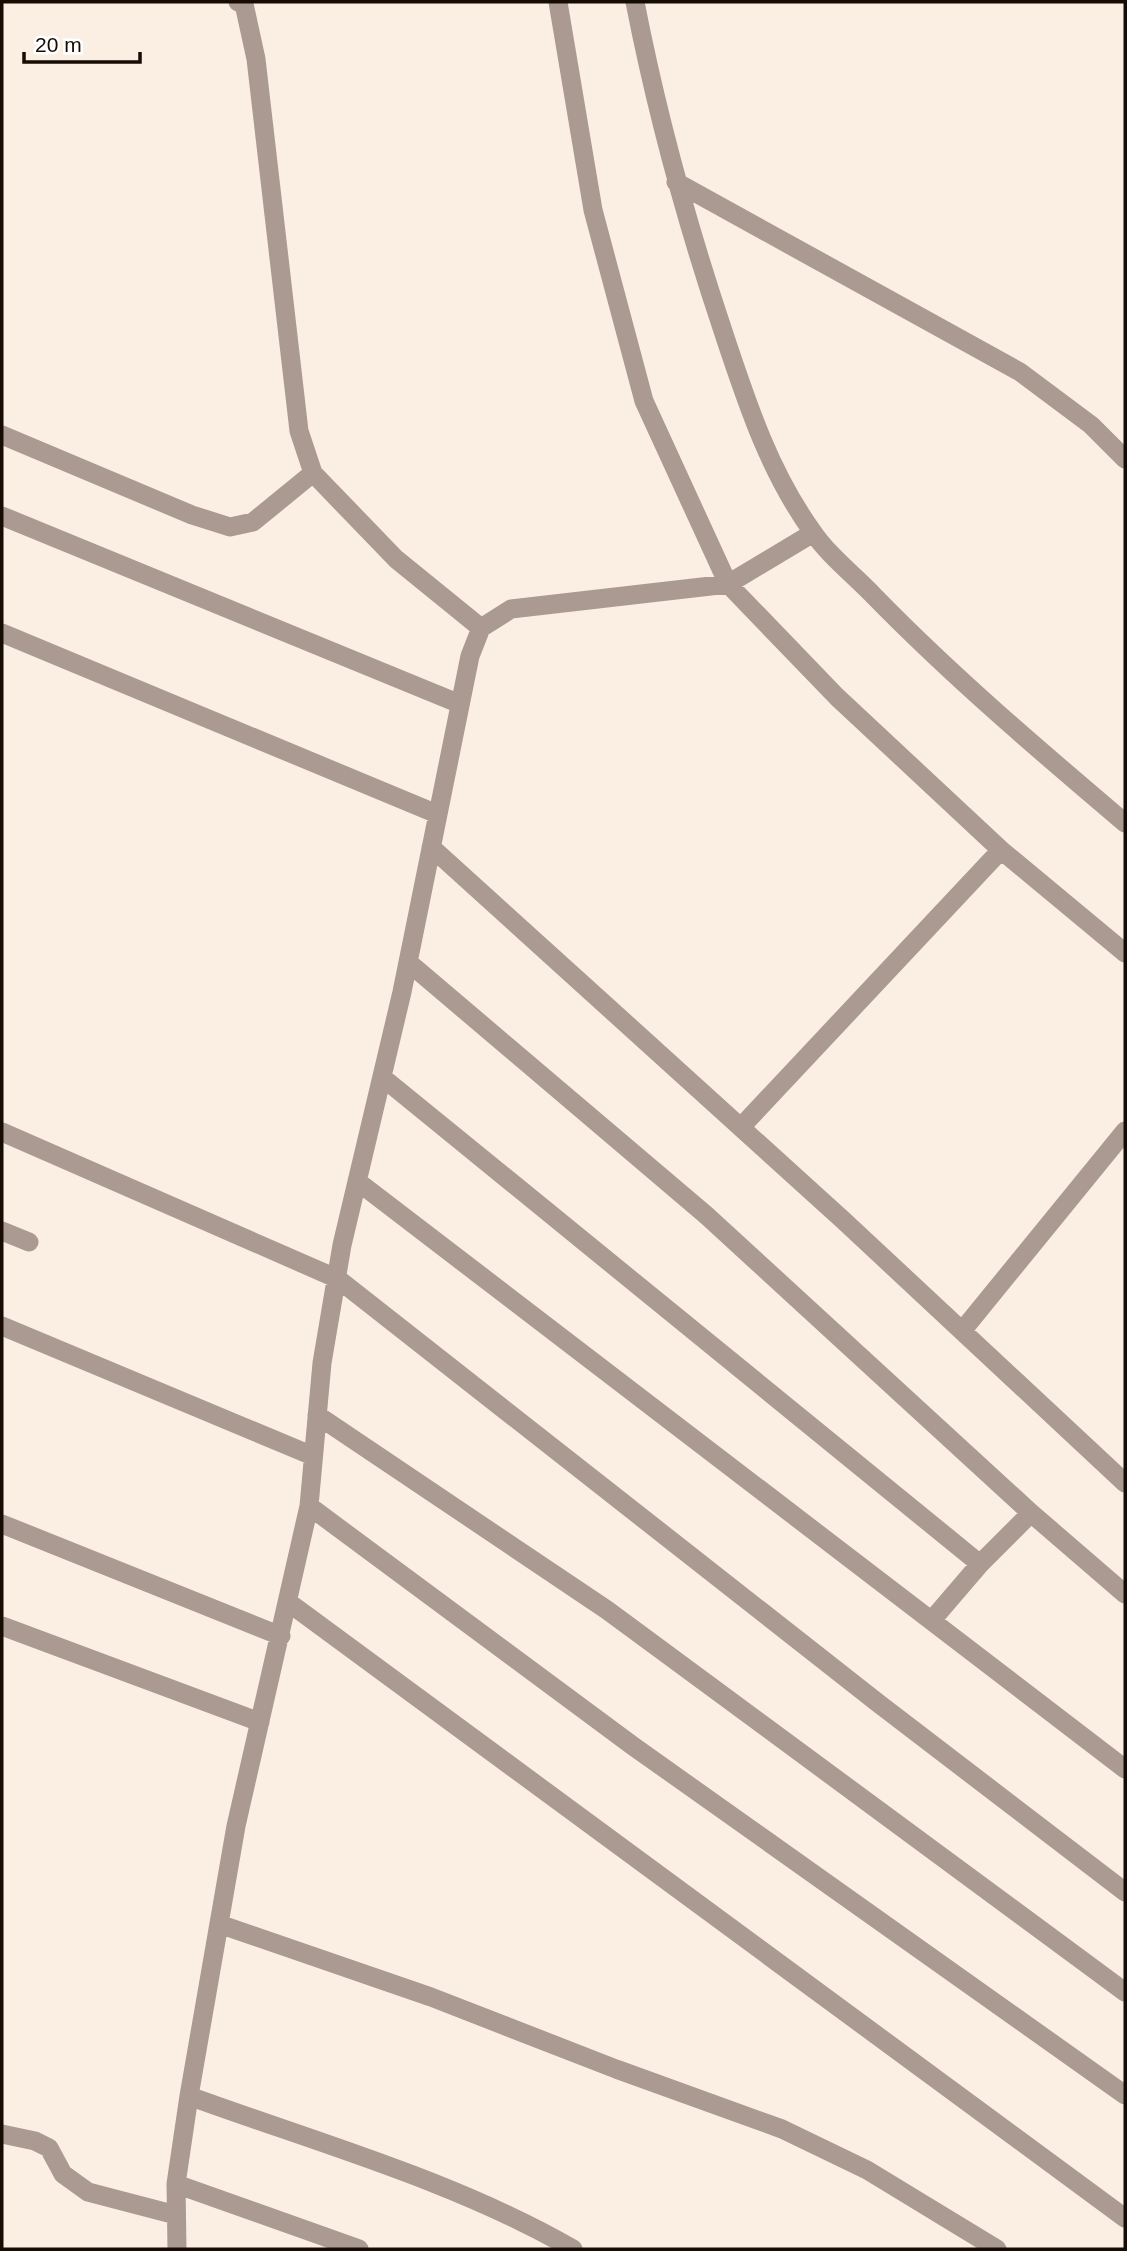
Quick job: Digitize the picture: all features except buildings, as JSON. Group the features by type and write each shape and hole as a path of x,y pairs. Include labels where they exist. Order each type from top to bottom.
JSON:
{"street":[{"path":"242,2 256,59 299,431 313,473 396,559 481,628"},
{"path":"558,2 593,210 644,401 728,584 837,697 1001,850 1125,953"},
{"path":"635,2 654,97 676,182 752,420 785,490 813,533 900,623 1024,737 1124,820"},
{"path":"676,182 1020,372 1091,425 1125,459"},
{"path":"2,435 192,516 230,527 253,522 313,473"},
{"path":"2,516 460,704"},
{"path":"177,2249 176,2184 236,1826 309,1506 322,1363 357,1181 408,962 470,656 481,628 511,609 728,584 813,533"},
{"path":"2,633 437,814"},
{"path":"431,847 741,1127 1125,1483"},
{"path":"741,1127 1001,850"},
{"path":"408,962 706,1215 1031,1513 1125,1594"},
{"path":"382,1077 980,1564"},
{"path":"962,1331 1125,1131"},
{"path":"2,1132 338,1279 867,1694 1125,1892"},
{"path":"357,1181 1125,1769"},
{"path":"2,1231 29,1242"},
{"path":"2,1326 313,1456"},
{"path":"317,1415 607,1610 1125,1992"},
{"path":"309,1506 644,1754 1125,2095"},
{"path":"932,1620 980,1564 1031,1513"},
{"path":"2,1524 281,1636"},
{"path":"289,1602 1125,2218"},
{"path":"2,1626 260,1722"},
{"path":"219,1924 431,1997 616,2069 782,2129 867,2170 997,2249"},
{"path":"189,2096 455,2192 536,2228 573,2249"},
{"path":"2,2134 36,2141 49,2148 63,2174 88,2192 176,2215"},
{"path":"176,2184 359,2249"}]}
